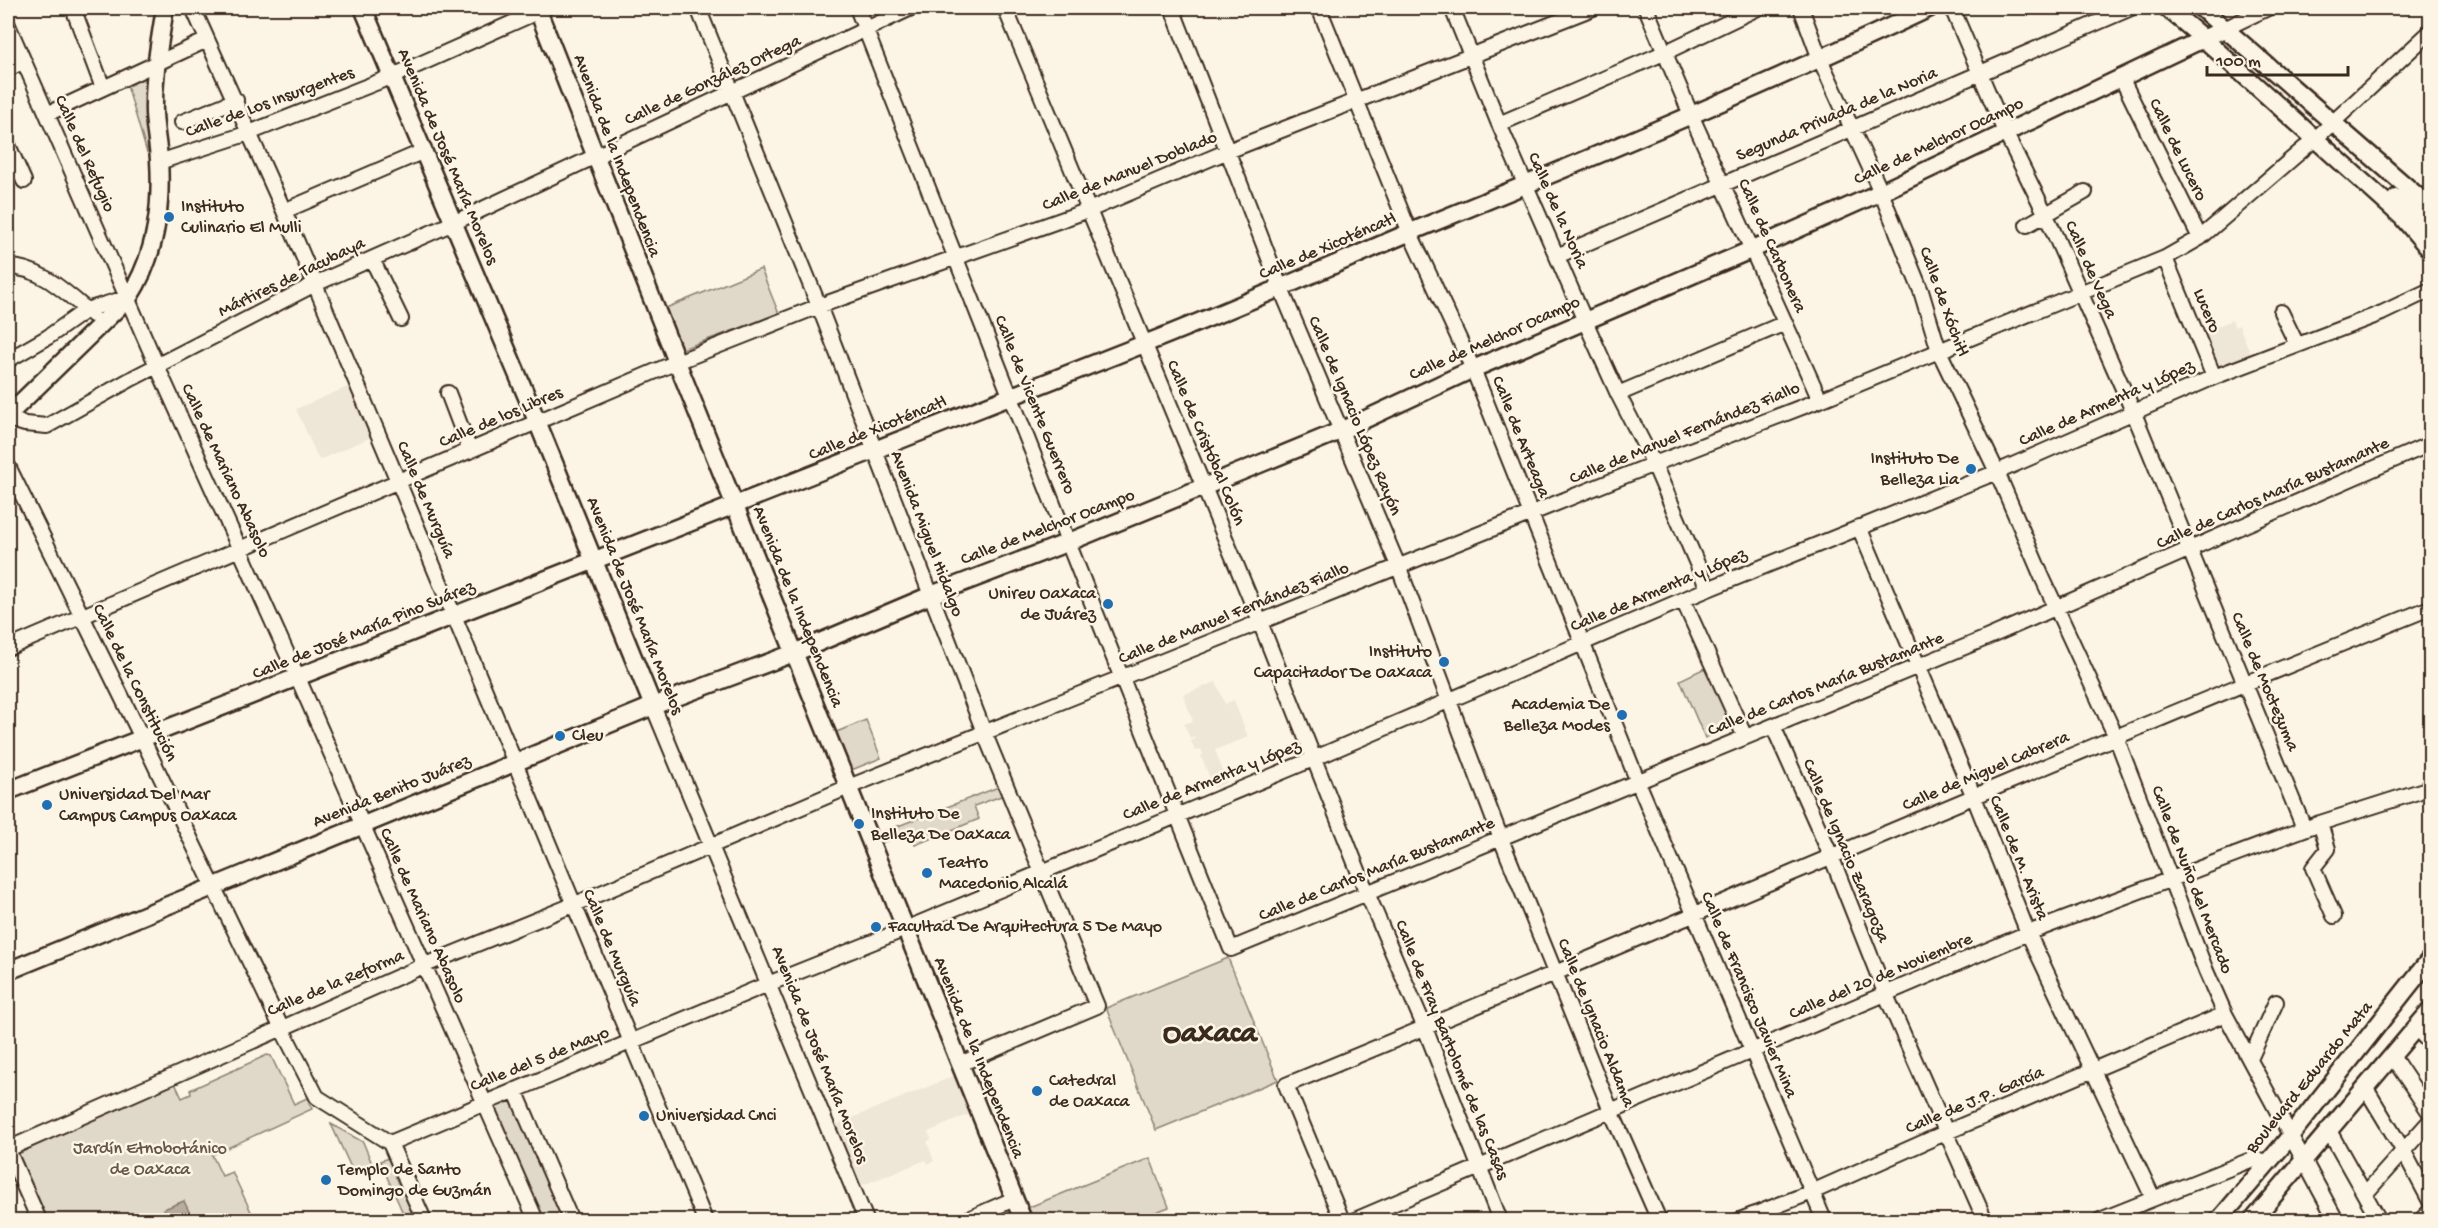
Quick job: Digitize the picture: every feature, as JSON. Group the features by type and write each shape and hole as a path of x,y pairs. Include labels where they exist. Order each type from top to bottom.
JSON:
{"main road":[{"path":"8,417 75,348 129,297 143,275 155,237 159,162 154,105 156,64 165,8"},
{"name":"Avenida de José María Morelos","path":"363,8 537,421 653,706"},
{"name":"Calle de Xicoténcatl","path":"735,507 1281,289 1410,232 1526,186 1691,115 1930,8"},
{"path":"2167,8 2402,217 2430,250"},
{"path":"2201,8 2334,121 2430,207"},
{"name":"Avenida de la Independencia","path":"541,9 595,156 904,930 1023,1221"},
{"name":"Calle de Melchor Ocampo","path":"793,653 931,595 1204,488 1340,431 1473,369 1881,192 2224,29"},
{"path":"2338,159 2380,184 2430,227"},
{"name":"Calle de José María Pino Suárez","path":"8,791 735,507"},
{"name":"Avenida Benito Juárez","path":"8,971 653,706 793,653"},
{"name":"Boulevard Eduardo Mata","path":"2219,1221 2290,1136 2430,959"},
{"path":"2253,1221 2328,1129 2430,1011"}],"street":[{"path":"73,8 103,88"},
{"name":"Calle de Murguía","path":"193,8 236,100 315,284 705,1221"},
{"name":"Avenida Miguel Hidalgo","path":"698,8 819,306 984,732 1097,1006 960,1064"},
{"name":"Calle de Vicente Guerrero","path":"857,8 1232,950"},
{"name":"Calle de González Ortega","path":"595,156 910,8"},
{"name":"Calle de Cristóbal Colón","path":"1005,8 1260,622 1367,893"},
{"name":"Calle de Ignacio López Rayón","path":"1172,8 1281,289 1399,568 1501,839"},
{"name":"Calle de Arteaga","path":"1319,8 1358,99 1410,232 1473,369 1638,782"},
{"name":"Calle de la Noria","path":"1452,8 1499,124 1585,321 1618,394 1654,464 1708,590"},
{"name":"Calle de Manuel Doblado","path":"677,362 819,306 1089,210 1228,151 1593,8"},
{"name":"Calle de Carbonera","path":"1646,8 1691,115 1820,400"},
{"path":"1499,124 1666,52 1758,8"},
{"name":"Calle de Xóchitl","path":"1801,8 1820,59 1854,129 1921,291 1939,351 1997,472 2056,607"},
{"name":"Calle de Vega","path":"1952,8 1978,73 2046,215 2133,411 2189,550"},
{"name":"Segunda Privada de la Noria","path":"1557,256 2131,8"},
{"path":"2224,29 2268,8"},
{"name":"Calle de Los Insurgentes","path":"159,162 249,133 393,76 541,9"},
{"name":"Calle del Refugio","path":"8,25 129,297"},
{"name":"Calle de Manuel Fernández Fiallo","path":"848,788 1532,515 1654,464 1820,400 2166,258 2200,238 2315,139 2430,32"},
{"path":"47,114 207,40"},
{"path":"8,69 24,62"},
{"name":"Calle de Lucero","path":"2121,77 2200,238"},
{"path":"182,122 236,100"},
{"path":"8,145 24,181"},
{"path":"284,211 424,151"},
{"name":"Mártires de Tacubaya","path":"8,417 25,424 47,426 315,284 453,223 595,156"},
{"path":"2027,225 2085,192"},
{"name":"Lucero","path":"2166,258 2214,377"},
{"path":"372,259 400,319"},
{"path":"8,267 15,267 51,280 102,322"},
{"name":"Calle de Armenta y López","path":"904,930 1313,759 1683,600 1997,472 2214,377 2382,313 2430,290"},
{"path":"8,360 54,333 86,310 129,297"},
{"name":"Calle de Mariano Abasolo","path":"129,297 157,366 240,547 536,1221"},
{"path":"2282,312 2297,345"},
{"path":"1618,394 1785,323"},
{"path":"54,333 69,336 74,341 75,348"},
{"name":"Calle de los Libres","path":"8,648 677,362"},
{"path":"447,393 470,451"},
{"name":"Calle de Carlos María Bustamante","path":"1232,950 1918,666 2430,444"},
{"name":"Calle de la Constitución","path":"8,466 317,1097 390,1143"},
{"name":"Calle de M. Arista","path":"1859,527 1974,797 2028,933 2153,1198"},
{"name":"Calle de Moctezuma","path":"2189,550 2304,828"},
{"path":"1683,600 1745,737"},
{"name":"Calle de Nuño del Mercado","path":"2056,607 2116,737 2169,880 2225,1014 2336,1221"},
{"name":"Calle de Miguel Cabrera","path":"1342,1221 1286,1084 1425,1028 2245,682 2430,608"},
{"name":"Avenida de José María Morelos","path":"653,706 866,1221"},
{"name":"Calle de Ignacio Zaragoza","path":"1773,726 1831,856 1886,995 1985,1221"},
{"name":"Calle de Francisco Javier Mina","path":"1638,782 1824,1221"},
{"name":"Calle de la Reforma","path":"8,1150 281,1027 848,788"},
{"name":"Calle del 20 de Noviembre","path":"1355,1221 2028,933 2304,828 2430,788"},
{"path":"2320,823 2328,849 2313,868 2334,916"},
{"name":"Calle de Ignacio Aldama","path":"1501,839 1611,1111 1659,1221"},
{"name":"Calle de Fray Bartolomé de las Casas","path":"1367,893 1425,1028 1500,1221"},
{"name":"Calle del 5 de Mayo","path":"390,1143 768,984 904,930"},
{"path":"2250,1059 2276,1002"},
{"name":"Calle de J.P. García","path":"1740,1221 2225,1014"},
{"path":"2416,1028 2430,1043"},
{"path":"2392,1056 2430,1113"},
{"path":"2365,1087 2403,1150 2430,1201"},
{"path":"515,1090 571,1221"},
{"path":"2365,1194 2430,1121"},
{"path":"2328,1129 2379,1221"},
{"path":"390,1143 424,1221"},
{"path":"8,1150 39,1221"},
{"path":"2100,1221 2253,1159 2269,1162"},
{"path":"966,1221 1014,1199"},
{"path":"2421,1221 2430,1211"}],"shaded area":[{"path":"2232,320 2235,327 2239,325 2251,355 2216,368 2202,333"},
{"path":"352,385 374,436 319,460 296,409"},
{"path":"1216,682 1225,704 1234,700 1248,737 1215,750 1227,782 1214,788 1201,756 1203,754 1201,749 1195,751 1191,741 1195,739 1194,736 1190,738 1184,724 1193,721 1183,695"},
{"path":"954,1076 970,1114 928,1132 931,1139 927,1142 934,1161 928,1164 926,1160 860,1186 835,1125"},
{"path":"184,1201 193,1220 169,1220 164,1209"}],"green space":[{"path":"151,70 147,153 126,82"},
{"path":"761,269 779,314 682,349 666,308"},
{"path":"1707,667 1733,725 1705,738 1680,680"},
{"path":"866,720 881,758 849,771 834,733"},
{"path":"1001,786 1004,795 974,806 979,819 915,845 909,832 878,844 875,835"},
{"path":"1228,958 1278,1080 1156,1130 1106,1008"},
{"name":"Jardín Etnobotánico de Oaxaca","path":"267,1055 271,1056 294,1104 307,1098 312,1109 212,1155 222,1176 232,1172 255,1220 47,1220 17,1154 174,1081 182,1098 191,1094 190,1090"},
{"path":"513,1098 568,1217 560,1220 540,1220 490,1106"},
{"path":"331,1124 363,1142 373,1166 354,1174"},
{"path":"391,1157 419,1220 406,1220 380,1161"},
{"path":"1150,1158 1169,1207 1135,1220 1026,1220 1022,1210"}],"place":[{"name":"Instituto Culinario El Mulli","path":"169,217"},
{"name":"Instituto De Belleza Lia","path":"1971,469"},
{"name":"Unireu Oaxaca de Juárez","path":"1108,604"},
{"name":"Instituto Capacitador De Oaxaca","path":"1444,662"},
{"name":"Academia De Belleza Modes","path":"1622,715"},
{"name":"Cleu","path":"560,736"},
{"name":"Universidad Del Mar Campus Campus Oaxaca","path":"47,805"},
{"name":"Instituto De Belleza De Oaxaca","path":"859,824"},
{"name":"Teatro Macedonio Alcalá","path":"927,873"},
{"name":"Facultad De Arquitectura 5 De Mayo","path":"876,927"},
{"name":"Catedral de Oaxaca","path":"1037,1091"},
{"name":"Universidad Cnci","path":"644,1116"},
{"name":"Templo de Santo Domingo de Guzmán","path":"326,1180"}],"district":[{"name":"Oaxaca","path":"1210,1035"}]}
